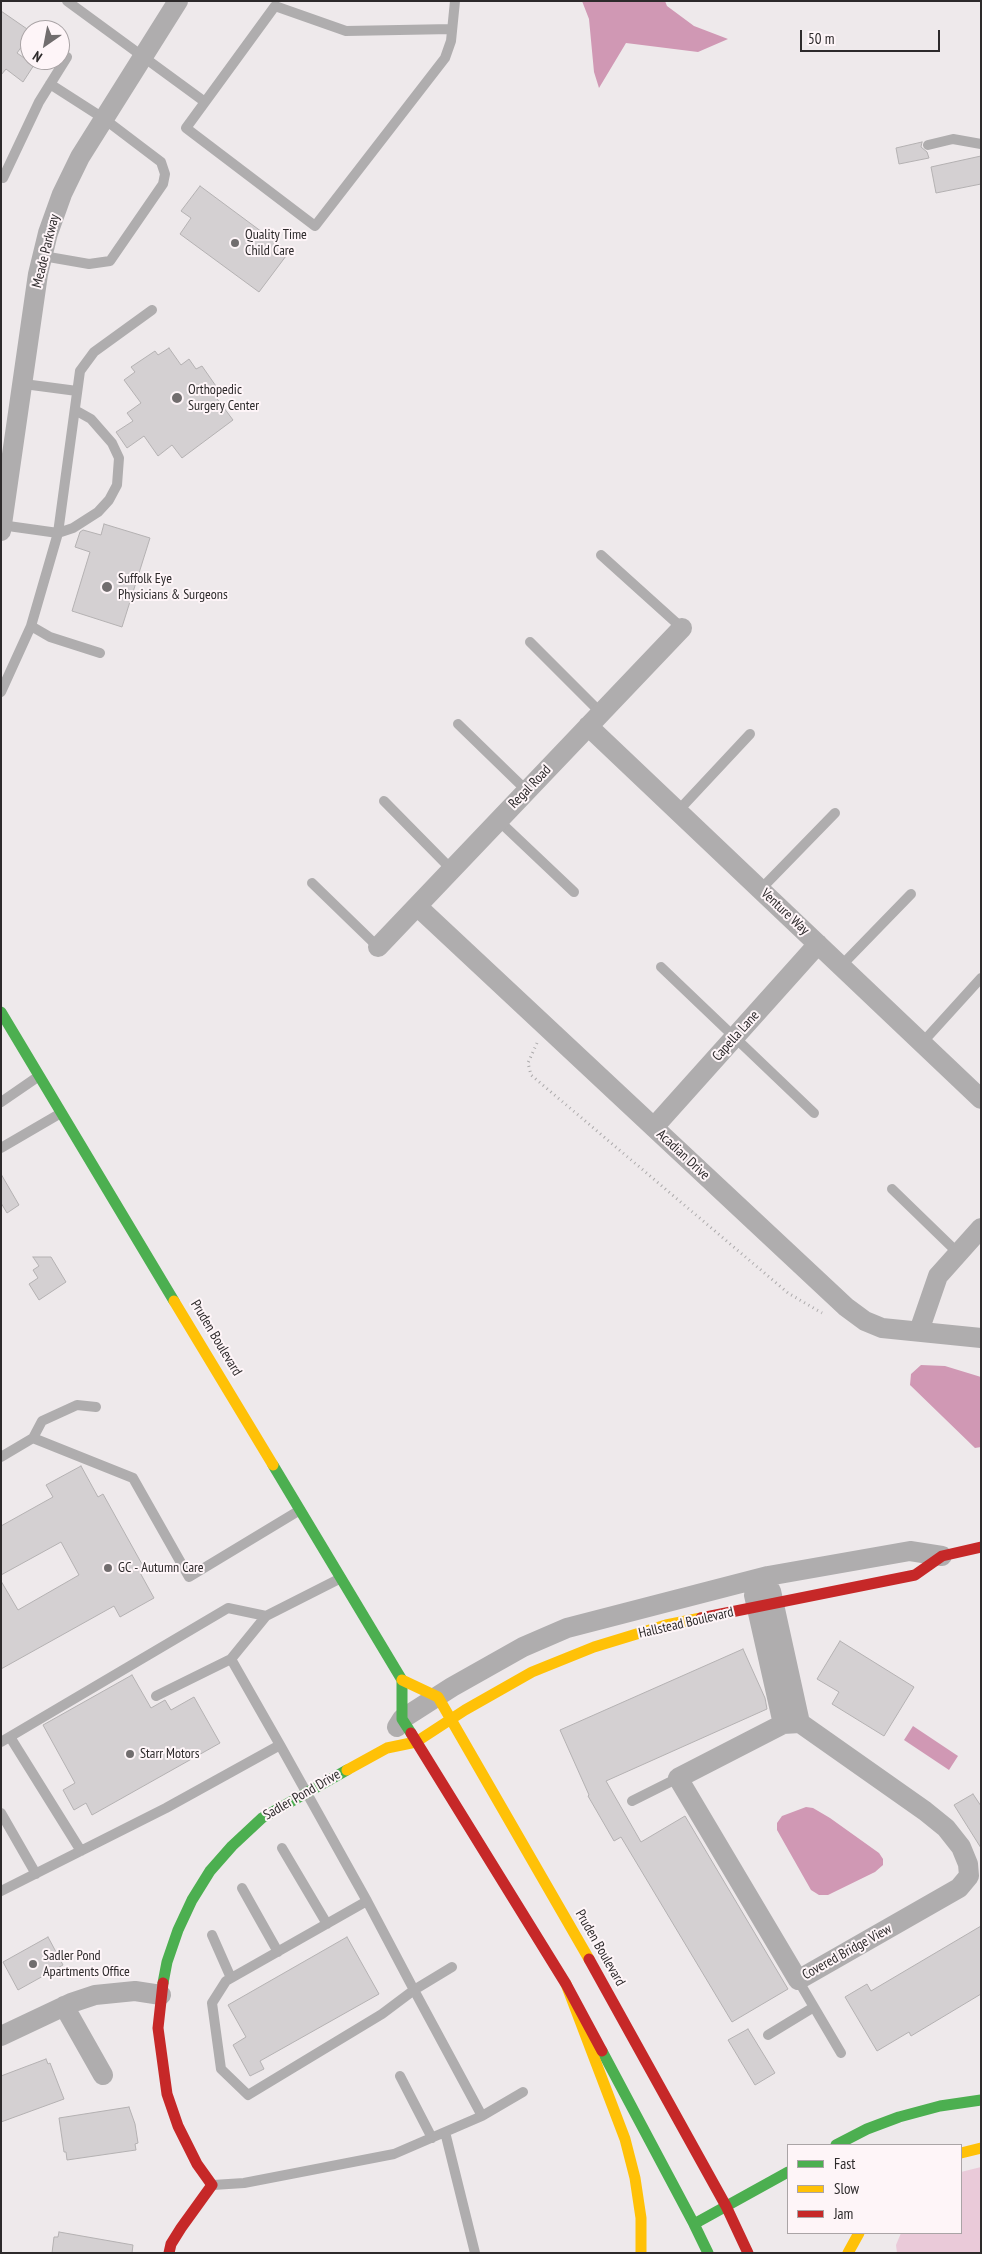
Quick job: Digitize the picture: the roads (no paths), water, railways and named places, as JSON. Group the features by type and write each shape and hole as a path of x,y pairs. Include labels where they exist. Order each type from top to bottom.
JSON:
{"main road":[{"name":"Pruden Boulevard","path":"1,1012 402,1680"},
{"name":"Hallstead Boulevard","path":"416,1742 451,1719 532,1672 594,1647 666,1624 915,1575 942,1556 981,1547"},
{"path":"438,1697 402,1680 402,1719 483,1853 566,1984 708,2253"},
{"name":"Pruden Boulevard","path":"438,1697 514,1833 595,1969 726,2206 748,2253"},
{"name":"Sadler Pond Drive","path":"212,2185 197,2164 178,2126 167,2094 160,2061 158,2028 161,1995 167,1962 178,1930 192,1900 210,1872 232,1846 262,1818 387,1748 416,1742"},
{"path":"566,1984 625,2139 637,2194 642,2253"},
{"path":"838,2144 867,2128 899,2117 940,2106 981,2100"},
{"path":"962,2153 981,2148"},
{"path":"694,2224 787,2173"},
{"path":"169,2253 171,2244 181,2228 212,2185"},
{"path":"848,2253 858,2234"}],"street":[{"name":"Meade Parkway","path":"2,527 43,256 62,194 80,157 103,118 178,1"},
{"name":"Regal Road","path":"378,947 682,628"},
{"name":"Venture Way","path":"595,719 678,811 981,1099"},
{"name":"Acadian Drive","path":"417,906 846,1308 865,1322 882,1328 981,1338"},
{"name":"Capella Lane","path":"654,1127 818,944"},
{"path":"919,1331 938,1276 981,1228"},
{"name":"Hallstead Boulevard","path":"438,1697 523,1647 567,1628 760,1578 910,1551 942,1556"},
{"path":"678,1778 791,1723 760,1578"},
{"path":"387,1748 402,1719 438,1697"},
{"name":"Covered Bridge View","path":"678,1778 798,1980 959,1888 969,1876 968,1864 961,1847 946,1828 924,1811 791,1723"},
{"path":"1,2036 64,2006 95,1995 115,1992 161,1995"},
{"path":"64,2006 103,2075"}],"lane":[{"path":"452,29 346,31 275,6 186,128 315,226 445,58 452,29 455,1"},
{"path":"69,2 205,102"},
{"path":"4,178 50,84 59,70"},
{"path":"43,256 90,264 110,261 163,184 165,174 161,162 103,118 50,84"},
{"path":"928,145 953,139 981,144"},
{"path":"1,692 31,626 58,533 80,371 87,359 152,310"},
{"path":"24,384 77,391"},
{"path":"2,527 58,533 73,528 98,512 109,500 117,485 119,458 112,443 91,419 75,410"},
{"path":"601,555 682,628"},
{"path":"31,626 50,637 100,653"},
{"path":"530,642 595,719"},
{"path":"458,724 527,791"},
{"path":"678,811 750,734"},
{"path":"384,801 452,870"},
{"path":"760,890 835,813"},
{"path":"499,821 574,892"},
{"path":"312,883 378,947"},
{"path":"841,966 911,894"},
{"path":"661,967 814,1112"},
{"path":"922,1043 981,978"},
{"path":"1,1102 40,1075"},
{"path":"1,1148 62,1112"},
{"path":"892,1189 958,1253"},
{"path":"1,1457 33,1438 42,1421 77,1405 96,1407"},
{"path":"33,1438 133,1478 189,1577 301,1510"},
{"path":"156,1696 231,1659 266,1616 342,1578"},
{"path":"81,1851 6,1740 228,1608 266,1616"},
{"path":"231,1659 367,1901 482,2116"},
{"path":"1,1891 166,1808 280,1745"},
{"path":"632,1801 678,1778"},
{"path":"1,1813 36,1874"},
{"path":"282,1848 327,1924"},
{"path":"242,1888 278,1952"},
{"path":"367,1901 226,1981 212,2004 221,2069 248,2095 382,2014 414,1990 452,1967"},
{"path":"212,1935 231,1978"},
{"path":"798,1980 841,2053"},
{"path":"768,2035 814,2007"},
{"path":"400,2076 432,2138"},
{"path":"212,2185 244,2183 394,2154 482,2116 523,2092"},
{"path":"445,2132 475,2253"}],"place":[{"name":"Quality Time Child Care","path":"235,243"},
{"name":"Orthopedic Surgery Center","path":"177,398"},
{"name":"Suffolk Eye Physicians & Surgeons","path":"107,587"},
{"name":"GC - Autumn Care","path":"108,1568"},
{"name":"Starr Motors","path":"130,1754"},
{"name":"Sadler Pond Apartments Office","path":"33,1964"}]}
